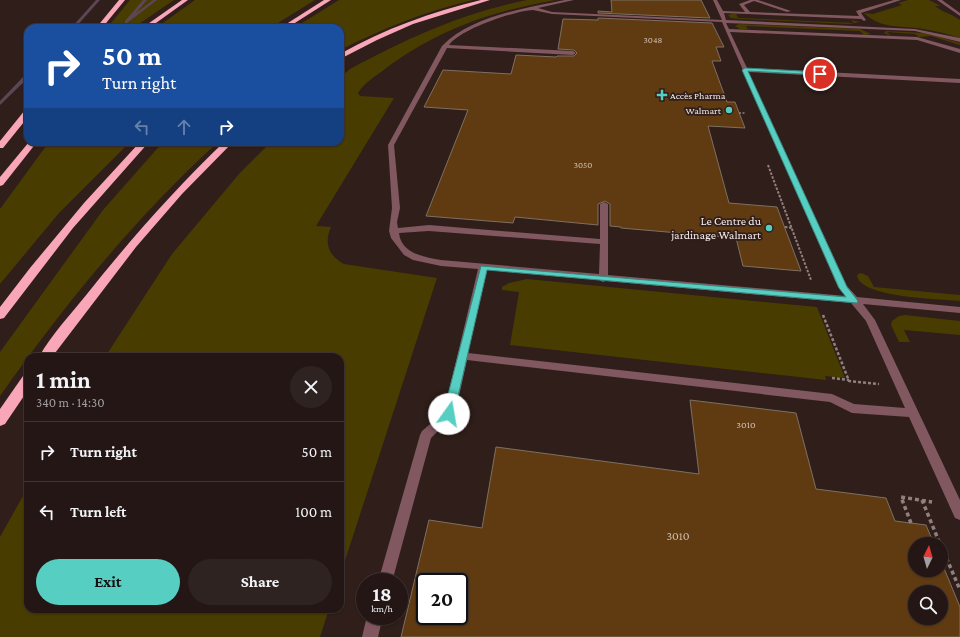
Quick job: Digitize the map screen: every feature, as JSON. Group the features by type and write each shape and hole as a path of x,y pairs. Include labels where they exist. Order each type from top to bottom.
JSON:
{"highway":[{"path":"101,24 122,0"},
{"path":"152,24 185,0"},
{"path":"289,24 328,0"},
{"path":"344,55 403,26 440,13 487,0"},
{"path":"0,146 24,117"},
{"path":"0,183 30,146"},
{"path":"0,315 75,219 141,146"},
{"path":"48,353 103,280 137,239 179,192 225,146"},
{"path":"0,420 24,386"}],"lane":[{"path":"572,0 499,17 452,37 445,46 391,145 396,208 393,231 400,245 407,253 416,258 432,262 484,268 960,310"},
{"path":"715,0 727,30 843,288 870,320 960,514"},
{"path":"749,13 741,4 754,0 790,11 795,15"},
{"path":"882,38 857,12 899,0"},
{"path":"939,0 960,15"},
{"path":"533,8 552,13 922,30 960,40"},
{"path":"950,8 960,8"},
{"path":"721,12 863,18"},
{"path":"727,30 922,40 960,51"},
{"path":"445,46 573,53"},
{"path":"745,70 960,81"},
{"path":"604,204 604,278"},
{"path":"393,231 429,228 604,242"},
{"path":"388,573 426,435 449,414 484,268"},
{"path":"462,356 832,398 852,408 913,413"},
{"path":"370,637 373,625"}],"path":[{"path":"745,107 749,117"},
{"path":"739,113 747,113"},
{"path":"766,160 813,285"},
{"path":"785,227 792,228"},
{"path":"822,314 849,380"},
{"path":"827,378 877,383"},
{"path":"911,523 901,497 922,500 938,537"},
{"path":"948,562 960,590"}],"shaded area":[{"path":"130,0 174,0 139,24 110,24"},
{"path":"195,0 315,0 276,24 162,24"},
{"path":"339,0 473,0 405,21 344,48 344,24 300,24"},
{"path":"527,0 556,0 487,16 445,33 405,55 363,86 358,93 360,96 394,98 316,226 331,227 328,238 329,248 334,257 344,264 437,278 344,564 344,353 108,353 172,254 239,174 267,146 344,146 344,74 350,69 414,37 458,19 503,5"},
{"path":"908,0 929,0 941,6 935,6 960,20 960,38 928,30 892,26 878,22 864,13 873,14 902,5 898,3"},
{"path":"736,14 738,18 854,23 851,20 860,22 849,24 740,19 731,18 728,15"},
{"path":"739,24 860,29 871,34 864,35 860,31 746,26 748,29 740,29 735,26"},
{"path":"886,31 924,33 960,43 960,45 931,36 919,37 915,34 887,32 891,36 884,33"},
{"path":"46,146 126,146 59,213 0,284 0,209"},
{"path":"159,146 214,146 158,201 102,263 32,353 24,353 24,363 0,396 0,352 103,210"},
{"path":"861,273 868,276 874,287 960,295 960,301 920,298 885,293 861,283 857,275"},
{"path":"527,279 817,307 845,378 825,376 826,380 510,345 519,292 502,290 502,287 509,283"},
{"path":"905,315 960,321 960,335 904,330 910,342 899,342 891,325 892,321 899,316"},
{"path":"24,494 24,613 328,613 320,637 0,637 0,537"}],"building":[{"path":"611,0 701,0 710,18 598,13 598,11 612,12"},
{"path":"598,18 712,23 724,47 716,47 721,61 712,61 727,102 735,102 745,128 708,126 729,203 777,207 801,271 743,266 736,238 610,226 610,204 605,201 598,204 598,225 515,217 513,223 426,216 468,110 424,107 443,70 511,74 516,55 556,57 574,56 577,53 574,50 558,49 563,19 598,20"},
{"path":"690,400 796,413 816,489 886,498 895,521 926,525 931,537 908,537 908,577 948,577 960,607 960,637 401,637 404,625 408,625 408,608 416,574 416,625 468,625 468,573 416,573 429,520 482,528 496,447 699,474"}],"waterway":[{"path":"77,24 98,0"},
{"path":"145,0 126,22 155,0"},
{"path":"0,104 24,79"}],"place":[{"name":"Accès Pharma","path":"662,95"},
{"name":"Walmart","path":"729,110"},
{"name":"Le Centre du jardinage Walmart","path":"769,228"}],"route":[{"path":"449,414 484,268 854,301 843,288 745,70 820,74"}]}
